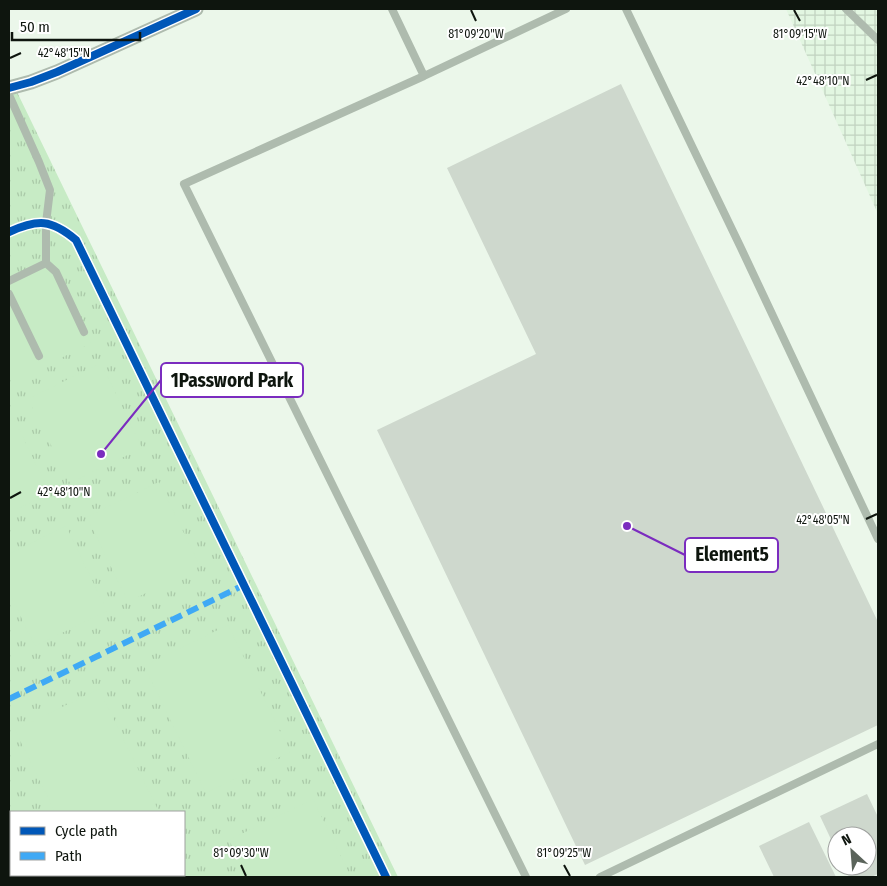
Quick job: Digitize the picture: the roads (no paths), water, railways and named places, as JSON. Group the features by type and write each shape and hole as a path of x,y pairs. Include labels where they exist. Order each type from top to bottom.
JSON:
{"street":[{"path":"9,88 57,72 196,9"}],"lane":[{"path":"392,9 424,76"},
{"path":"526,877 184,184 424,76 566,9"},
{"path":"626,9 878,539"},
{"path":"846,9 878,40"},
{"path":"9,95 50,190 46,223 46,263 56,272 84,332"},
{"path":"9,282 46,263"},
{"path":"9,294 39,356"},
{"path":"600,877 878,744"}],"place":[{"name":"1Password Park","path":"101,454"},
{"name":"Element5","path":"627,526"}]}
